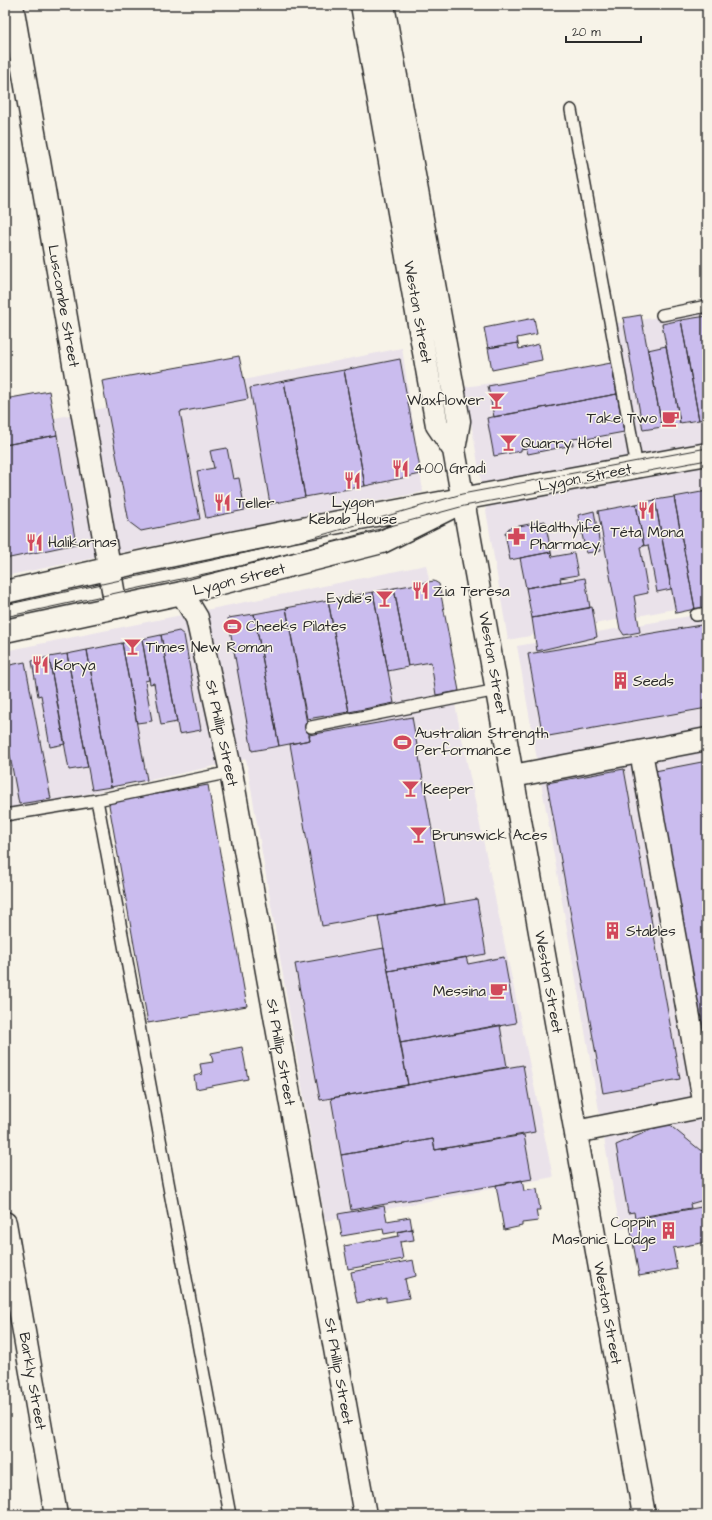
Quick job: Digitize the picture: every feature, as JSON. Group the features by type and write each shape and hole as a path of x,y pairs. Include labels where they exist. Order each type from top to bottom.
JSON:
{"street":[{"name":"Luscombe Street","path":"12,5 116,608"},
{"name":"Weston Street","path":"362,5 402,168 458,421 454,450 644,1515"},
{"name":"Weston Street","path":"383,5 402,168"},
{"name":"Lygon Street","path":"5,592 108,568 419,506 463,500 707,454"},
{"name":"Lygon Street","path":"5,631 182,593 382,542 444,512 463,500"},
{"name":"St Phillip Street","path":"182,593 197,618 231,772 364,1515"},
{"path":"513,776 707,739"},
{"path":"576,1132 705,1106 641,752"},
{"name":"Barkly Street","path":"5,1223 56,1515"}],"lane":[{"path":"571,110 637,467"},
{"path":"662,315 707,306"},
{"path":"696,615 707,613"},
{"path":"312,726 497,690"},
{"path":"5,815 97,800 231,772"},
{"path":"97,800 230,1515"}],"shaded area":[{"path":"707,310 707,603 508,640 465,387 613,365 604,325"},
{"path":"402,348 423,492 5,576 5,428"},
{"path":"426,565 553,1177 325,1221 246,759 5,812 5,651"},
{"path":"707,613 707,1210 620,1229 517,646"}],"building":[{"path":"641,315 662,427 643,430 623,318"},
{"path":"707,316 707,419 699,420 681,320"},
{"path":"534,318 537,334 517,338 518,343 488,348 484,328"},
{"path":"681,320 699,420 680,423 662,324"},
{"path":"518,343 519,349 539,344 542,360 492,370 488,348"},
{"path":"666,346 680,423 662,427 648,350"},
{"path":"239,356 248,399 180,412 200,519 141,531 129,522 102,381"},
{"path":"400,359 421,474 365,486 344,370"},
{"path":"611,363 617,394 494,417 488,386"},
{"path":"344,370 365,486 305,497 284,381"},
{"path":"284,381 305,497 270,504 250,388"},
{"path":"49,391 57,435 5,445 5,399"},
{"path":"617,394 624,432 581,440 581,438 572,439 573,445 528,454 526,448 521,449 521,451 494,456 487,418"},
{"path":"57,435 76,544 5,559 5,445"},
{"path":"227,448 233,479 239,478 245,510 206,518 197,471 214,468 210,451"},
{"path":"707,491 707,607 695,609 674,497"},
{"path":"674,497 695,609 676,613 655,500"},
{"path":"655,500 671,589 657,592 648,545 644,546 636,504"},
{"path":"636,504 644,546 640,547 648,593 634,596 640,632 624,635 620,629 598,511"},
{"path":"594,511 601,551 586,553 578,515"},
{"path":"545,521 551,552 510,560 505,533 509,528"},
{"path":"551,552 552,557 574,553 578,575 560,578 561,582 526,588 520,558"},
{"path":"585,578 590,608 532,618 526,588"},
{"path":"434,581 439,584 459,691 436,695 431,662 408,666 394,588"},
{"path":"394,588 408,667 388,671 373,592"},
{"path":"373,592 394,703 349,712 328,600"},
{"path":"328,600 349,712 307,719 286,608"},
{"path":"592,607 597,637 537,651 532,618"},
{"path":"286,608 310,740 279,746 254,614"},
{"path":"254,614 279,746 252,751 228,618"},
{"name":"Seeds","path":"707,624 707,708 543,737 528,654"},
{"path":"179,631 184,635 201,730 179,734 161,635"},
{"path":"161,635 177,722 161,725 154,683 150,684 142,639"},
{"path":"142,639 149,680 145,681 152,721 137,723 122,643"},
{"path":"122,643 147,780 111,787 87,650"},
{"path":"87,650 111,787 92,790 67,654"},
{"path":"67,654 88,767 69,770 49,657"},
{"path":"49,657 65,744 50,747 41,695 38,696 32,661"},
{"path":"25,662 51,799 19,804 5,729 5,666"},
{"path":"412,717 445,904 322,926 290,744 310,740 309,735"},
{"path":"707,761 707,1050 655,771"},
{"name":"Stables","path":"624,769 680,1079 603,1093 547,783"},
{"path":"208,785 247,1006 148,1023 109,805 112,802"},
{"path":"477,899 486,954 388,971 378,916"},
{"path":"384,948 408,1085 320,1100 295,964"},
{"path":"466,957 468,964 504,957 516,1023 400,1043 388,971"},
{"path":"500,1025 507,1067 408,1085 400,1043"},
{"path":"242,1047 248,1079 196,1089 194,1076 202,1074 200,1064 213,1062 211,1053"},
{"path":"523,1065 535,1132 435,1150 433,1139 341,1155 331,1098"},
{"path":"667,1123 700,1150 707,1152 707,1199 690,1204 691,1208 635,1218 634,1212 628,1213 616,1145"},
{"path":"524,1135 532,1179 351,1210 341,1155 433,1139 435,1150"},
{"path":"522,1180 524,1191 537,1189 540,1210 536,1210 538,1221 522,1223 522,1226 504,1230 496,1185"},
{"path":"384,1206 387,1221 410,1217 412,1229 384,1234 383,1229 342,1236 338,1214"},
{"name":"Coppin Masonic Lodge","path":"707,1206 707,1242 673,1248 677,1269 639,1276 629,1220"},
{"path":"412,1229 414,1240 400,1242 403,1259 348,1269 344,1246 399,1236 398,1232"},
{"path":"413,1260 416,1276 405,1279 409,1298 386,1302 386,1297 357,1303 351,1272"}],"tram line":[{"path":"5,605 305,540 462,494 707,448"},
{"path":"5,617 255,563 464,506 707,460"}],"place":[{"name":"Waxflower","path":"497,400"},
{"name":"Take Two","path":"670,418"},
{"name":"Quarry Hotel","path":"508,443"},
{"name":"400 Gradi","path":"401,468"},
{"name":"Lygon Kebab House","path":"353,481"},
{"name":"Teller","path":"223,503"},
{"name":"Téta Mona","path":"647,511"},
{"name":"Healthylife Pharmacy","path":"517,536"},
{"name":"Halikarnas","path":"35,542"},
{"name":"Zia Teresa","path":"420,591"},
{"name":"Eydie's","path":"385,598"},
{"name":"Cheeks Pilates","path":"233,626"},
{"name":"Times New Roman","path":"133,647"},
{"name":"Korya","path":"41,665"},
{"name":"Seeds","path":"620,681"},
{"name":"Australian Strength Performance","path":"402,742"},
{"name":"Keeper","path":"410,789"},
{"name":"Brunswick Aces","path":"419,835"},
{"name":"Stables","path":"613,931"},
{"name":"Messina","path":"499,991"},
{"name":"Coppin Masonic Lodge","path":"669,1231"}]}
